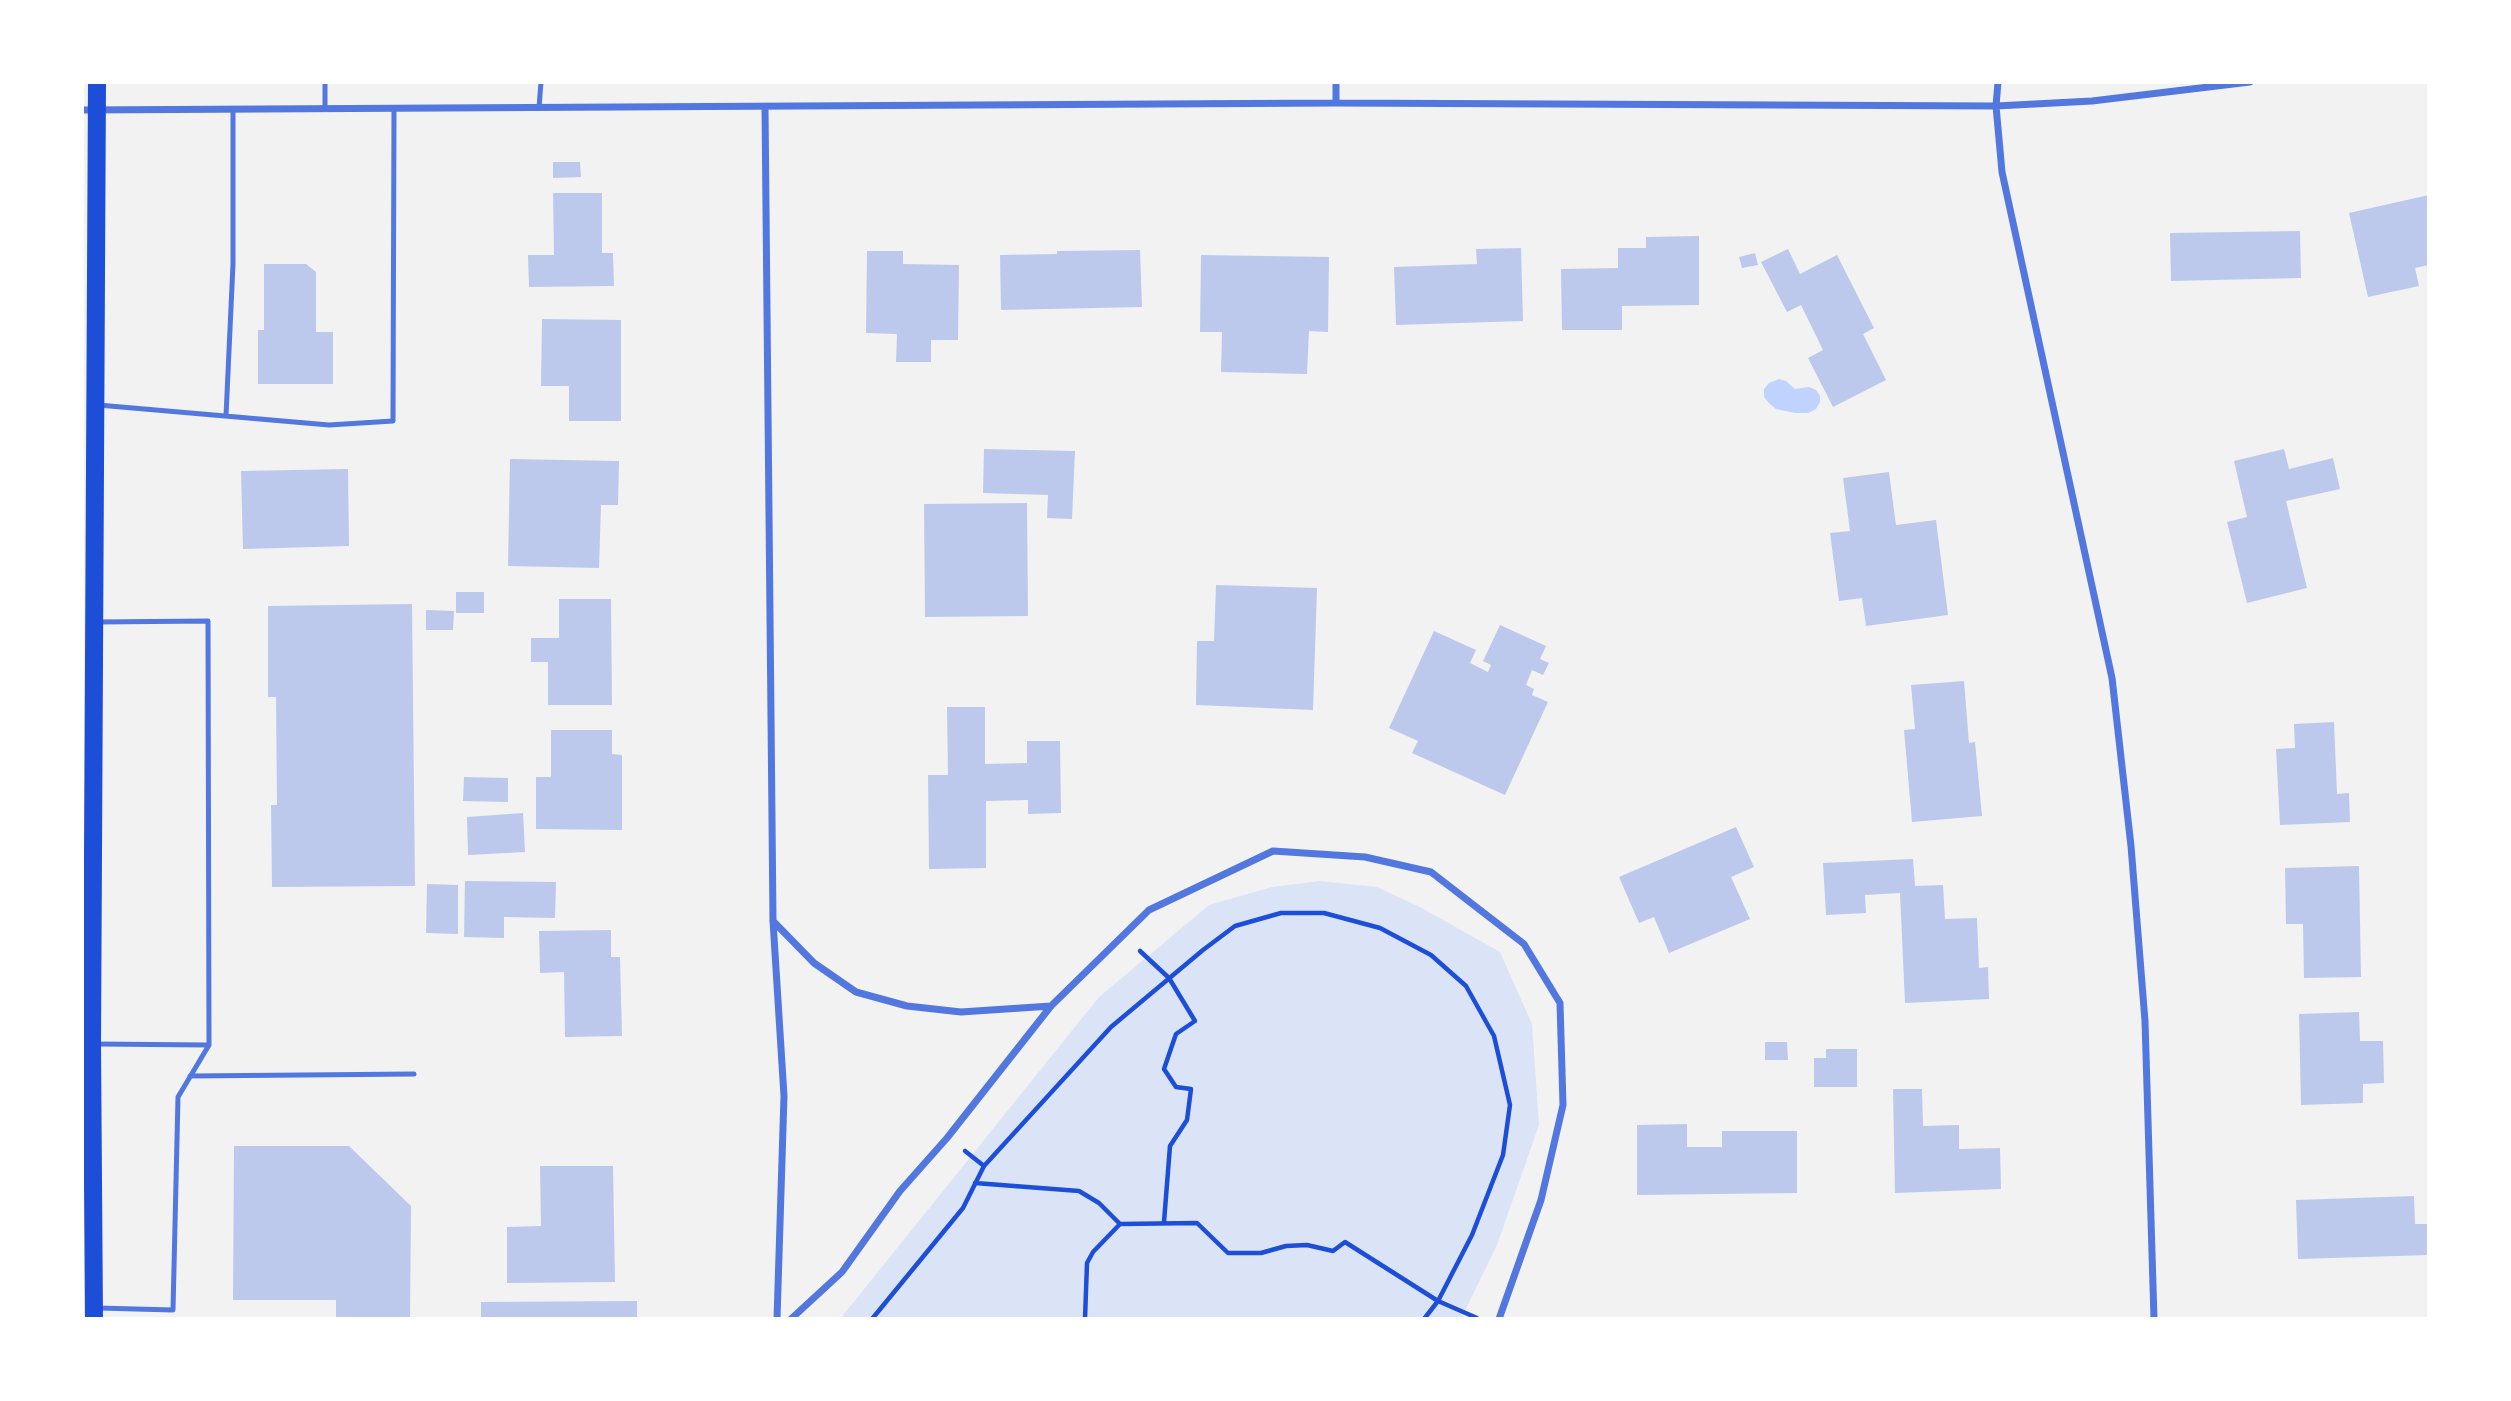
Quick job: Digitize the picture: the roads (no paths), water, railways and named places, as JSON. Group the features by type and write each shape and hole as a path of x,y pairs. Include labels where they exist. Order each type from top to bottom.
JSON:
{"main road":[{"path":"94,1313 87,1044 95,622 88,500 95,405 90,110 97,82"}],"street":[{"path":"1336,82 1336,103"},
{"path":"1998,82 1996,106 2001,172 2112,678 2131,846 2145,1021 2154,1319"},
{"path":"90,110 1336,103 1996,106 2092,101 2250,82"},
{"path":"765,107 772,921 784,1096 777,1319"},
{"path":"791,1319 842,1272 900,1191 947,1138 1051,1006 1149,911 1273,851 1365,857 1431,872 1524,944 1560,1003 1563,1105 1541,1200 1499,1319"},
{"path":"772,921 814,963 856,992 906,1006 961,1012 1051,1006"}],"lane":[{"path":"325,82 325,109"},
{"path":"539,108 541,82"},
{"path":"95,405 329,425 393,421 394,108"},
{"path":"226,416 233,264 233,109"},
{"path":"94,1313 173,1310 178,1097 209,1045 208,621 95,622"},
{"path":"87,1044 209,1045"},
{"path":"190,1076 414,1074"}],"water":[{"path":"1779,379 1795,389 1809,387 1816,390 1820,402 1816,409 1808,413 1795,413 1776,409 1764,397 1764,389 1769,383"}]}
